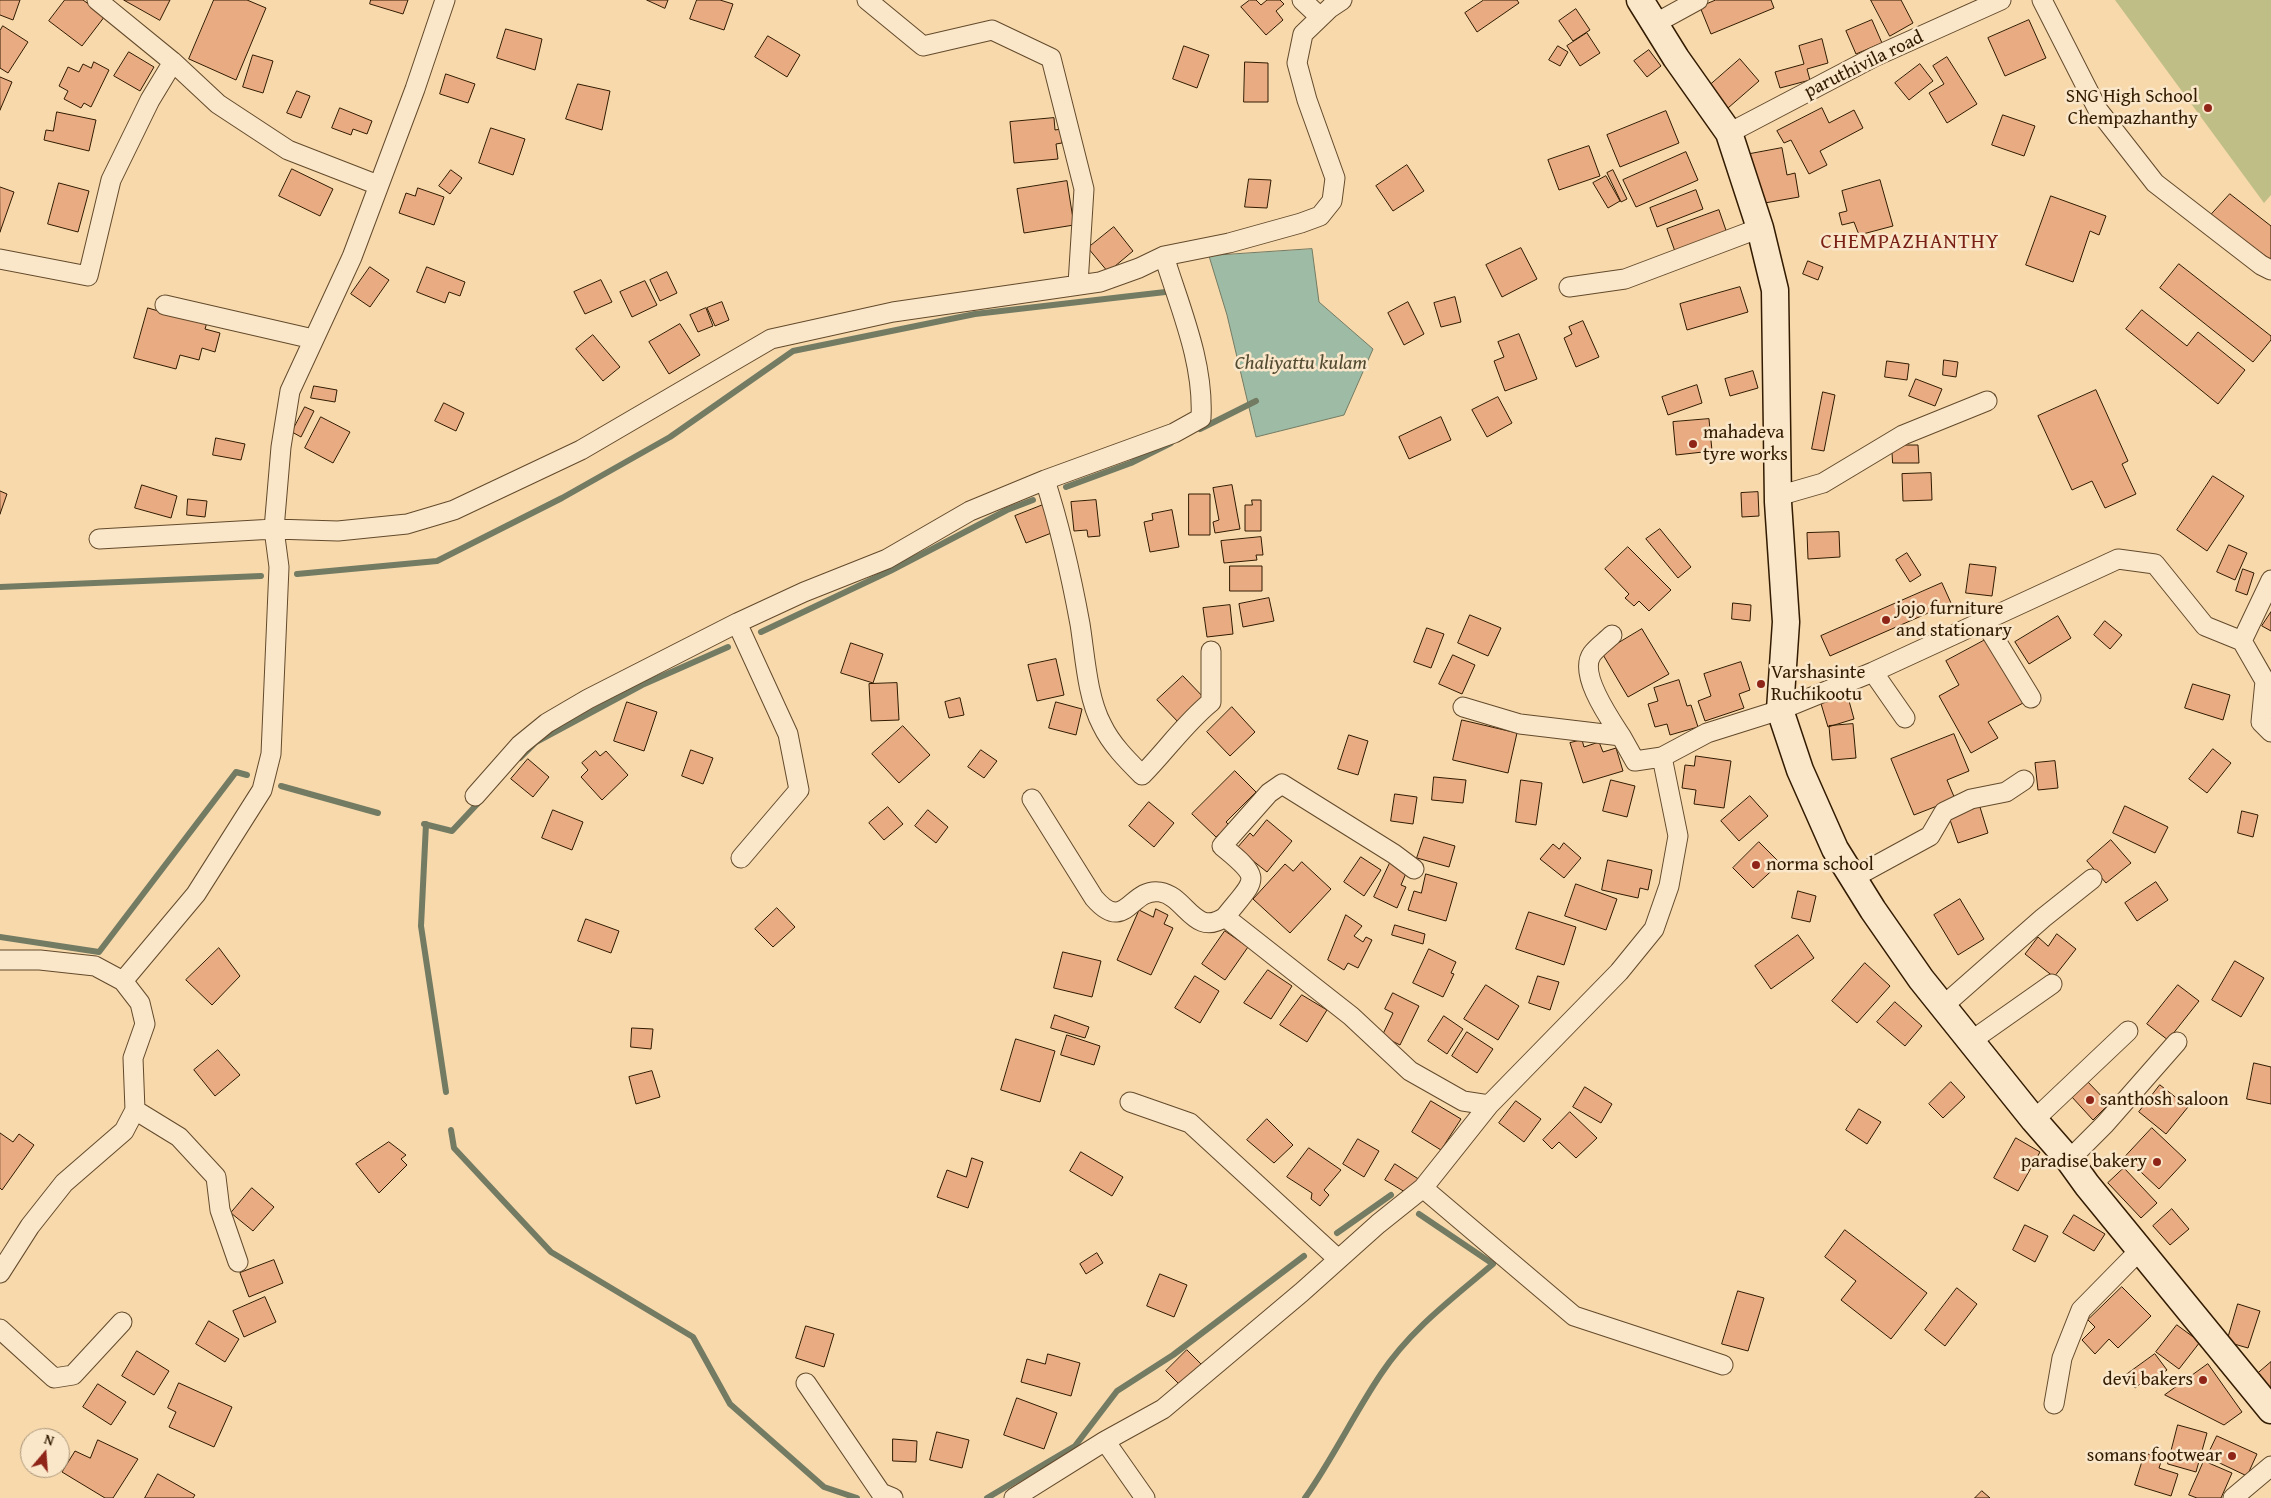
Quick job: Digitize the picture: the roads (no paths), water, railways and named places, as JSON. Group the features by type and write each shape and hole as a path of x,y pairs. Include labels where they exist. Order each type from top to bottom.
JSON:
{"main road":[{"path":"1640,0 1676,58 1729,133 1760,228 1775,290 1778,496 1786,622 1780,710 1800,770 1835,849 1921,979 2271,1410"}],"street":[{"path":"97,0 173,62 218,104 288,150 378,185"},
{"path":"123,981 196,894 262,790 271,754 277,651 279,567 274,529 281,447 290,391 312,339 352,258 415,88 444,0"},
{"path":"867,0 923,46 992,30 1051,58 1084,189 1078,284"},
{"path":"1302,0 1320,18"},
{"path":"99,539 274,529 338,531 407,524 454,510 581,450 771,339 893,312 1100,282 1139,268 1164,256 1229,242 1301,223 1320,216 1332,201 1335,178 1307,100 1297,63 1303,34 1342,0"},
{"path":"1656,23 1698,0"},
{"name":"paruthivila road","path":"1729,133 1874,58 2001,0"},
{"path":"2042,0 2098,110 2155,182 2271,270"},
{"path":"0,258 88,276 112,180 150,100 173,62"},
{"path":"1569,287 1625,279 1760,228"},
{"path":"475,796 520,744 547,723 662,659 804,592 887,559 970,511 1045,480 1174,433 1201,418 1202,400 1197,366 1164,256"},
{"path":"165,305 312,339"},
{"path":"1778,496 1823,483 1903,436 1987,401"},
{"path":"1045,480 1059,526 1076,603 1093,702 1101,724 1118,750 1142,775 1166,752 1202,709 1211,702 1211,651"},
{"path":"1612,635 1591,655 1587,668 1592,686 1635,762 1662,757 1707,733 1780,710 1873,672 2118,559 2155,564 2205,626 2242,641 2265,681 2261,722 2271,732"},
{"path":"2242,641 2271,580"},
{"path":"1984,621 2031,698"},
{"path":"737,623 788,734 800,790 741,858"},
{"path":"1873,672 1905,718"},
{"path":"1463,707 1520,724 1621,736"},
{"path":"1014,1498 1105,1441 1163,1409 1378,1224 1423,1188 1489,1105 1619,972 1654,929 1669,886 1678,836 1662,757"},
{"path":"1853,878 1930,836 1944,812 1971,799 2006,792 2024,780"},
{"path":"1032,799 1094,898 1110,913 1119,912 1146,893 1157,891 1169,894 1202,922 1213,923 1225,917 1250,885 1251,877 1250,871 1244,864 1222,846 1269,794 1282,784 1394,854 1414,869"},
{"path":"1943,1006 2043,918 2092,879"},
{"path":"1225,917 1351,1016 1410,1071 1463,1102 1489,1105"},
{"path":"0,960 40,960 95,966 123,981 140,1003 145,1024 133,1058 135,1110 124,1131 64,1183 30,1226 0,1273"},
{"path":"1971,1041 2052,984"},
{"path":"2034,1120 2128,1031"},
{"path":"2069,1160 2105,1124 2176,1042"},
{"path":"1130,1102 1190,1123 1338,1259"},
{"path":"135,1110 179,1137 216,1177 220,1210 238,1262"},
{"path":"1423,1188 1574,1316 1723,1365"},
{"path":"2054,1404 2062,1358 2082,1310 2140,1250"},
{"path":"0,1328 54,1378 73,1375 122,1322"},
{"path":"806,1383 881,1493 893,1498"},
{"path":"1105,1441 1145,1498"},
{"path":"2233,1498 2271,1466"}],"water":[{"name":"Chaliyattu kulam","path":"1312,249 1319,302 1373,349 1344,415 1256,437 1227,315 1209,256"}],"waterway":[{"path":"297,574 437,561 562,498 670,437 793,351 975,314 1174,291"},
{"path":"1200,429 1256,401"},
{"path":"1066,487 1131,463 1171,443"},
{"path":"761,632 890,571 1007,510 1033,500"},
{"path":"0,587 261,576"},
{"path":"520,758 536,742 642,685 728,647"},
{"path":"0,937 99,952 236,772 247,775"},
{"path":"281,786 378,813"},
{"path":"424,824 452,831 481,800"},
{"path":"426,824 421,926 446,1092"},
{"path":"451,1130 454,1148 551,1252 693,1337 730,1404 824,1487 857,1498"},
{"path":"1337,1233 1391,1195"},
{"path":"1305,1498 1392,1358 1433,1315 1493,1264 1419,1214"},
{"path":"987,1498 1075,1446 1117,1391 1173,1355 1304,1256"}],"place":[{"name":"SNG High School Chempazhanthy","path":"2208,108"},
{"name":"mahadeva tyre works","path":"1693,444"},
{"name":"jojo furniture and stationary","path":"1886,620"},
{"name":"Varshasinte Ruchikootu","path":"1761,684"},
{"name":"norma school","path":"1756,865"},
{"name":"santhosh saloon","path":"2090,1100"},
{"name":"paradise bakery","path":"2157,1162"},
{"name":"devi bakers","path":"2203,1380"},
{"name":"somans footwear","path":"2232,1456"}],"district":[{"name":"CHEMPAZHANTHY","path":"1910,243"}]}
